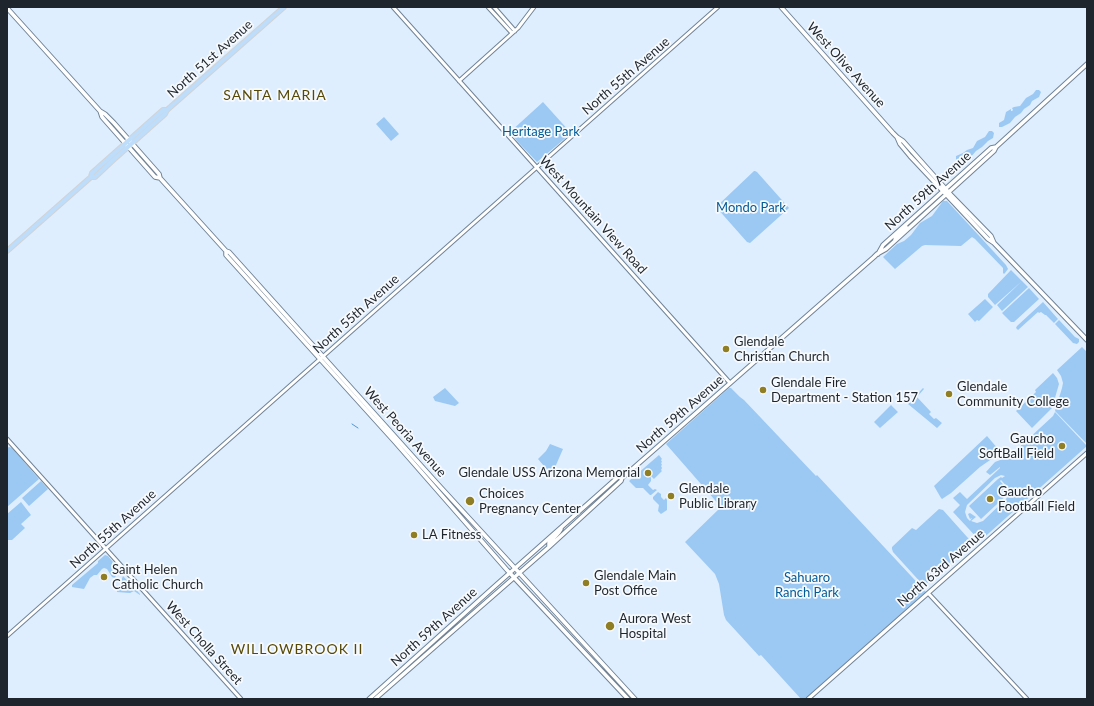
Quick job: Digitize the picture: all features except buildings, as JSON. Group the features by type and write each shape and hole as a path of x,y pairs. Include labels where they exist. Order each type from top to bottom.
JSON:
{"main road":[{"name":"North 51st Avenue","path":"7,251 91,177 95,177 129,143 165,114 284,7"},
{"name":"West Olive Avenue","path":"780,7 897,137 900,144 991,236 994,243 1087,340"},
{"name":"West Peoria Avenue","path":"7,8 100,111 106,114 156,176 160,178 226,251 229,252 514,577 628,699"},
{"name":"North 59th Avenue","path":"878,254 882,245 994,151 996,146 1087,64"},
{"name":"North 59th Avenue","path":"375,699 549,547 622,481 622,478 730,383 878,254 886,250 946,192"},
{"path":"894,242 896,236 906,227 906,224"},
{"name":"West Peoria Avenue","path":"322,358 635,699"},
{"name":"North 59th Avenue","path":"369,699 618,477 622,478"},
{"path":"549,547 549,543 561,528"},
{"path":"549,615 554,611"}],"street":[{"name":"West Mountain View Road","path":"393,7 730,383"},
{"path":"488,7 514,32"},
{"path":"494,7 514,32"},
{"path":"459,81 514,32 522,24 534,7"},
{"name":"North 55th Avenue","path":"7,636 718,7"},
{"name":"West Cholla Street","path":"7,439 241,699"},
{"name":"North 63rd Avenue","path":"808,699 1087,453"},
{"path":"928,593 1027,699"}],"green space":[{"path":"1036,90 1041,92 1039,97 1032,101 1030,105 1010,123 999,127 999,123 1004,120 1006,112 1011,109 1012,111 1012,108 1014,107 1020,106 1026,98 1033,94"},
{"name":"Heritage Park","path":"543,102 571,133 537,162 510,132"},
{"path":"384,117 399,134 391,141 376,124"},
{"path":"989,131 994,133 993,138 976,151 970,158 961,164 958,163 956,156 973,148 977,141 985,137"},
{"name":"Mondo Park","path":"754,171 757,172 789,208 750,243 747,242 716,207"},
{"path":"943,201 947,201 1006,265 1008,269 1004,274 1003,268 972,237 961,246 922,246 895,269 883,257 897,244 904,241 911,235 920,223 932,216"},
{"path":"1011,270 1022,281 995,305 988,297 988,294"},
{"path":"1022,281 1028,287 1002,311 997,305"},
{"path":"1029,288 1039,299 1014,322 1011,322 1002,313"},
{"path":"985,299 993,307 979,321 977,320 975,322 968,314"},
{"path":"1043,302 1058,319 1054,323 1046,315 1038,312 1018,330 1016,328 1017,326"},
{"path":"1059,320 1075,337 1079,339 1077,344 1073,343 1055,324"},
{"path":"1082,347 1087,352 1087,444 1055,411 1063,383 1057,370"},
{"path":"1053,373 1059,384 1052,408 1032,428 1016,411"},
{"path":"445,388 459,403 455,406 435,401 433,397"},
{"name":"Sahuaro Ranch Park","path":"729,388 731,388 744,400 816,476 817,475 926,592 805,699 801,699 761,655 759,656 726,620 719,584 715,574 685,542 721,507 666,444"},
{"path":"923,388 924,389 917,397 931,412 929,414 934,419 936,418 942,423 937,428 908,404"},
{"path":"891,405 898,412 880,428 874,422"},
{"path":"1055,412 1087,446 980,541 953,512 960,505 953,498 960,492 967,499 1000,468 990,475 986,472 995,462 1008,457 1053,416","holes":["1001,475 1005,476 998,479 969,506 981,519 1010,492 1000,481 1001,480 1012,492 1011,494 983,521 977,523 971,521 976,517 970,513 968,514 970,519 972,518 970,521 965,512 967,505 995,478"]},
{"path":"987,436 999,450 999,453 942,499 934,486"},
{"path":"550,444 563,449 556,465 549,472 538,459 546,451"},
{"path":"7,448 12,448 39,479 7,507"},
{"path":"659,455 662,459 662,471 654,479 649,474 651,481 648,485 653,490 657,490 650,495 643,488 636,488 629,481"},
{"path":"41,481 48,489 29,506 22,498"},
{"path":"658,492 664,500 666,498 667,500 667,510 661,514 658,511 659,505 653,499"},
{"path":"21,502 31,515 21,524 25,528 12,540 7,540 7,514"},
{"path":"939,509 943,510 970,541 966,548 923,585 893,552 892,547 912,528 916,530"},
{"path":"105,555 108,556 113,562 113,566 118,570 115,578 112,577 107,569 104,568 97,575 90,578 84,589 72,587 72,585 98,563 98,561"},
{"path":"123,576 140,595 134,591 130,593 117,592 117,587 127,587 125,583 121,581"}],"waterway":[{"path":"352,424 358,428"}],"place":[{"name":"Glendale Christian Church","path":"726,349"},
{"name":"Glendale Fire Department - Station 157","path":"763,390"},
{"name":"Glendale Community College","path":"949,394"},
{"name":"Gaucho SoftBall Field","path":"1062,446"},
{"name":"Glendale USS Arizona Memorial","path":"648,473"},
{"name":"Glendale Public Library","path":"671,496"},
{"name":"Gaucho Football Field","path":"990,499"},
{"name":"Choices Pregnancy Center","path":"470,501"},
{"name":"LA Fitness","path":"414,535"},
{"name":"Saint Helen Catholic Church","path":"104,577"},
{"name":"Glendale Main Post Office","path":"586,583"},
{"name":"Aurora West Hospital","path":"610,626"}],"district":[{"name":"SANTA MARIA","path":"275,95"},
{"name":"WILLOWBROOK II","path":"297,649"}]}
